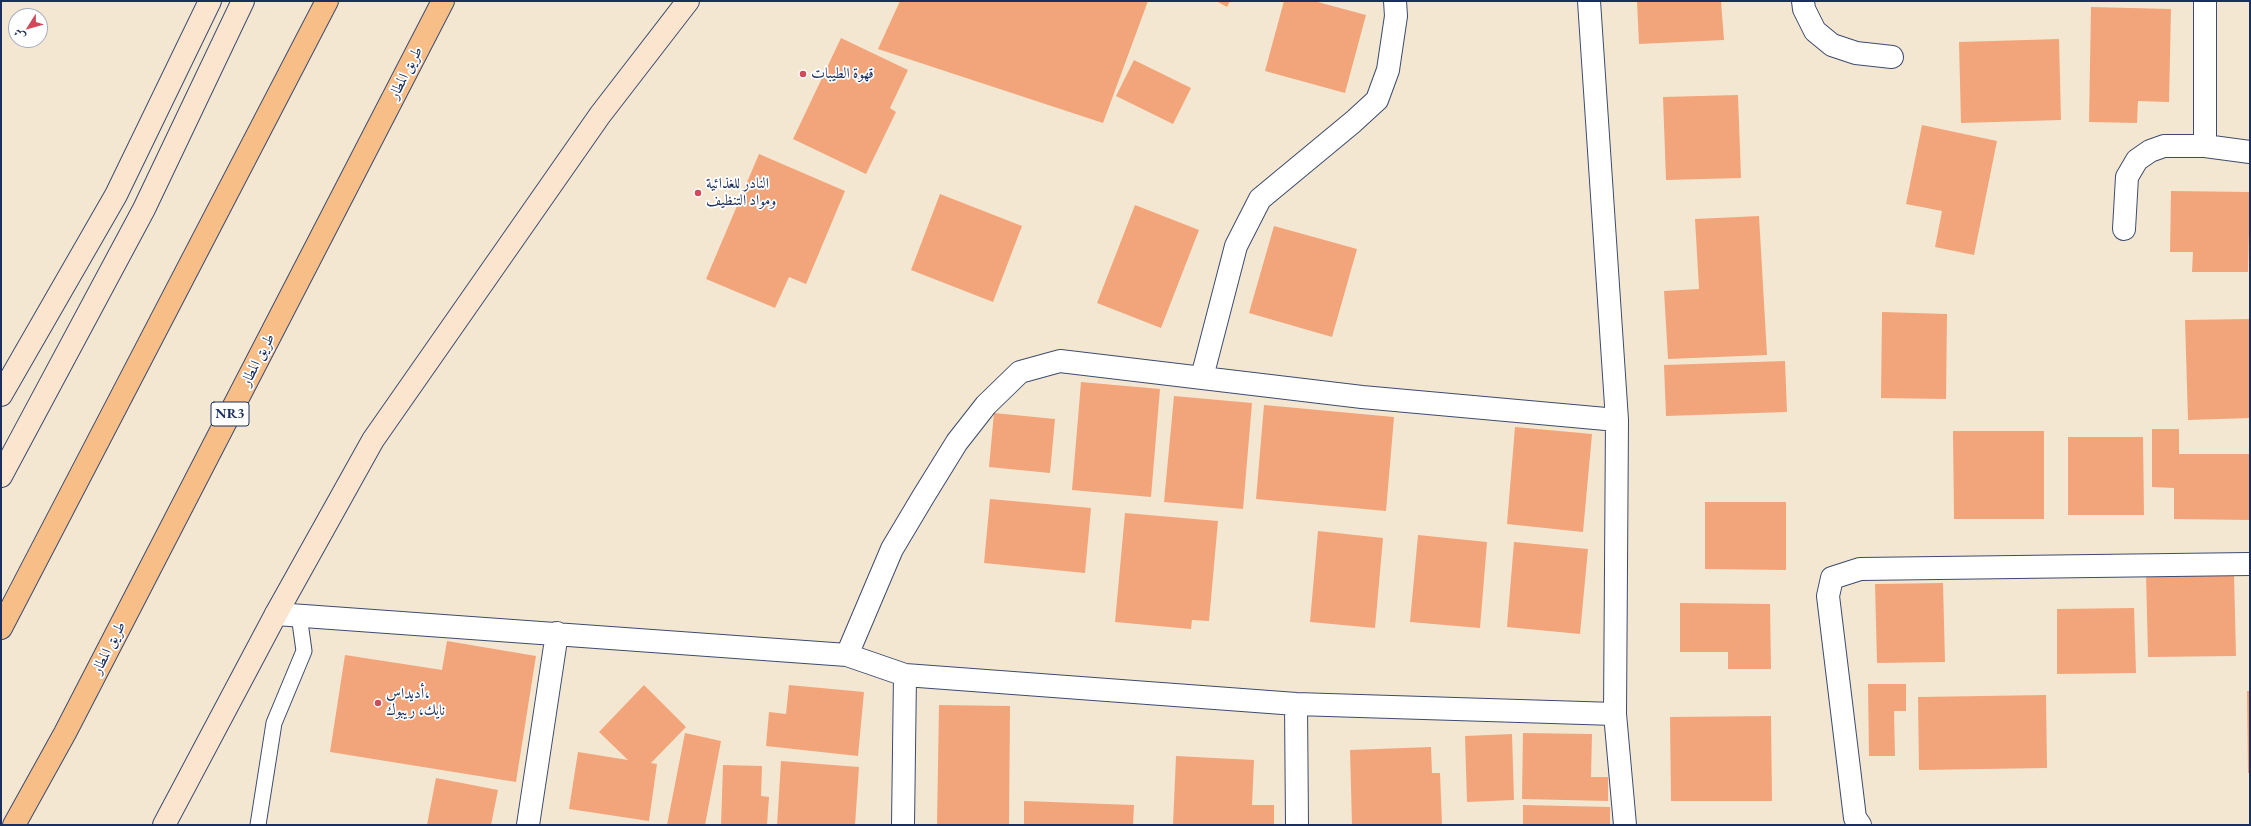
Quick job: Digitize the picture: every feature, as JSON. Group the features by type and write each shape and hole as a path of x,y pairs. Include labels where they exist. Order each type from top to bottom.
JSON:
{"highway":[{"path":"1,628 327,1"},
{"name":"طريق المطار","path":"14,825 69,726 443,1"}],"street":[{"path":"1,395 116,195 210,1"},
{"path":"1,476 144,209 243,1"},
{"path":"164,825 276,614 373,440 600,116 688,1"},
{"path":"1202,377 1236,246 1260,198 1353,122 1377,100 1388,70 1396,16 1395,1"},
{"path":"1589,1 1617,420 1615,714 1625,825"},
{"path":"1803,1 1804,9 1815,31 1832,44 1856,53 1892,57"},
{"path":"2205,1 2205,146"},
{"path":"2124,229 2127,177 2137,160 2150,151 2164,146 2205,146 2250,152"},
{"path":"847,655 892,549 957,442 986,405 1020,372 1060,361 1362,397 1617,420"},
{"path":"1860,825 1855,818 1828,596 1832,578 1860,569 2250,564"},
{"path":"276,614 847,655 905,675 1296,704 1615,714"},
{"path":"528,825 557,633"},
{"path":"903,825 905,675"},
{"path":"1296,704 1297,825"}],"lane":[{"path":"258,825 274,723 304,651 299,615"}],"building":[{"path":"900,1 1148,1 1103,123 878,49"},
{"path":"1216,1 1230,1 1227,7"},
{"path":"1284,1 1314,1 1366,15 1345,93 1265,71"},
{"path":"1637,1 1721,1 1724,40 1639,44"},
{"path":"2091,7 2171,9 2169,102 2138,101 2137,123 2089,122"},
{"path":"841,38 908,70 890,108 896,112 866,174 793,139"},
{"path":"2059,39 2061,120 1961,123 1959,42"},
{"path":"1134,60 1191,88 1173,124 1116,96"},
{"path":"1738,95 1741,178 1666,180 1663,97"},
{"path":"1922,125 1997,141 1974,255 1935,247 1942,211 1906,204"},
{"path":"759,154 845,191 806,284 789,277 775,308 706,279"},
{"path":"2171,191 2250,192 2248,272 2192,272 2193,252 2170,252"},
{"path":"940,194 1022,226 993,302 911,270"},
{"path":"1135,205 1199,230 1161,328 1097,303"},
{"path":"1759,216 1767,355 1668,359 1664,291 1699,289 1695,219"},
{"path":"1274,226 1357,249 1332,337 1249,313"},
{"path":"1882,312 1947,314 1946,399 1881,398"},
{"path":"2250,319 2250,418 2188,420 2185,320"},
{"path":"1785,361 1787,412 1666,416 1664,365"},
{"path":"1081,382 1160,389 1151,497 1072,490"},
{"path":"1174,396 1252,403 1243,509 1164,502"},
{"path":"1264,405 1394,417 1386,511 1256,499"},
{"path":"994,413 1055,419 1050,473 989,467"},
{"path":"1515,427 1592,434 1583,532 1507,524"},
{"path":"2152,429 2179,429 2179,454 2250,454 2250,520 2174,519 2174,488 2152,487"},
{"path":"1953,431 2044,431 2044,519 1954,519"},
{"path":"2068,437 2143,437 2144,515 2068,515"},
{"path":"990,499 1091,508 1085,573 984,563"},
{"path":"1705,502 1786,502 1786,570 1705,569"},
{"path":"1125,513 1218,521 1209,621 1192,620 1191,629 1115,622"},
{"path":"1318,531 1383,538 1375,628 1310,622"},
{"path":"1418,535 1487,542 1480,628 1410,622"},
{"path":"1514,542 1588,549 1580,634 1507,627"},
{"path":"2234,573 2236,656 2148,657 2146,574"},
{"path":"1943,583 1945,662 1877,663 1875,584"},
{"path":"1680,603 1770,604 1771,669 1728,669 1728,652 1680,652"},
{"path":"2134,608 2136,673 2057,674 2057,609"},
{"path":"447,641 536,656 516,782 330,752 345,655 442,670"},
{"path":"1868,684 1906,684 1906,711 1894,711 1895,756 1869,756"},
{"path":"644,685 686,727 651,763 657,764 649,821 569,809 578,752 628,760 599,732"},
{"path":"789,685 864,692 858,756 766,746 769,712 786,714"},
{"path":"2247,691 2250,691 2250,773 2248,773"},
{"path":"2046,695 2047,768 1919,770 1918,697"},
{"path":"939,705 1010,706 1009,825 937,825"},
{"path":"1771,716 1772,801 1671,801 1670,717"},
{"path":"685,733 721,741 705,825 667,825"},
{"path":"1523,733 1592,734 1591,777 1608,777 1608,801 1522,799"},
{"path":"1512,734 1514,800 1467,802 1465,736"},
{"path":"1431,747 1432,773 1440,773 1442,824 1352,825 1350,750"},
{"path":"1176,756 1254,760 1252,805 1274,805 1274,825 1173,825"},
{"path":"781,761 859,767 855,825 777,825"},
{"path":"723,765 762,766 761,796 769,797 767,825 721,825"},
{"path":"436,778 498,790 491,825 427,825"},
{"path":"1024,801 1134,805 1133,825 1024,825"},
{"path":"1523,805 1610,807 1610,825 1523,825"}],"place":[{"name":"قهوة الطيبات","path":"803,74"},
{"name":"النادر للغذائية ومواد التنظيف","path":"698,193"},
{"name":"أديداس، نايك، ريبوك","path":"378,703"}]}
